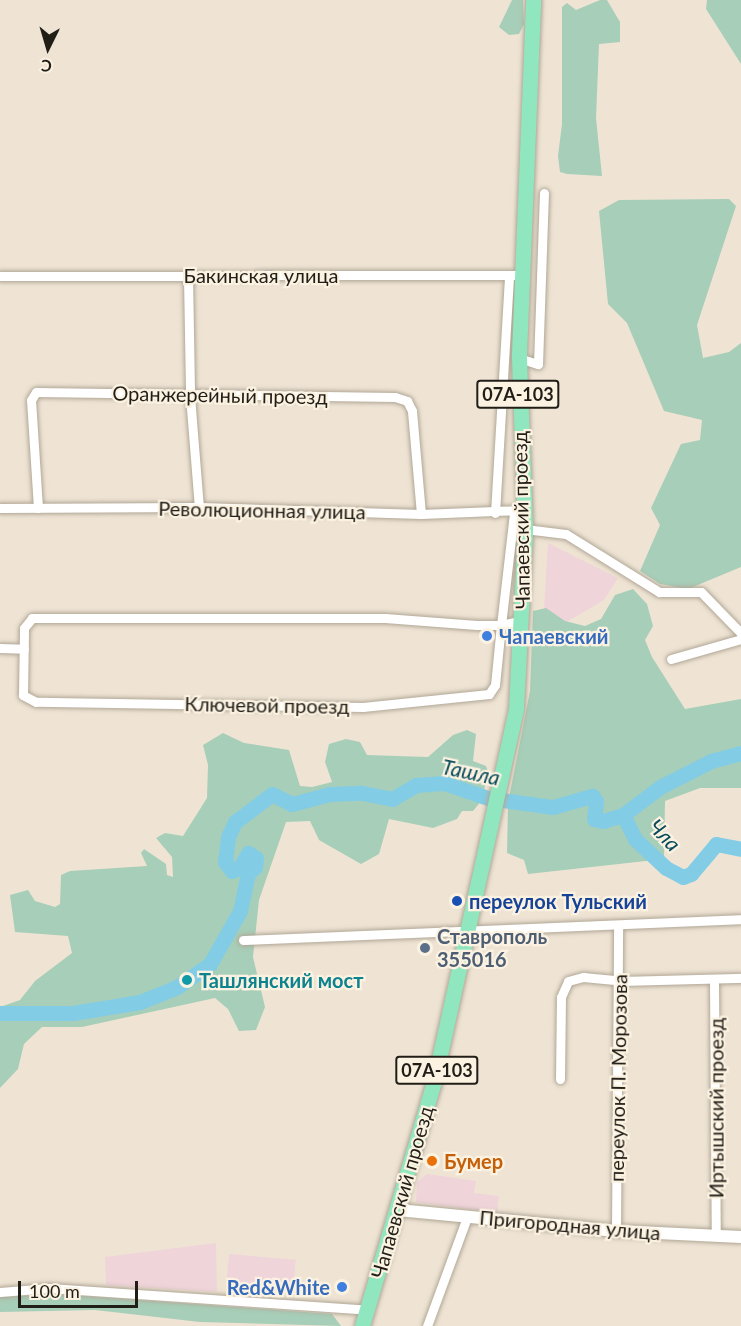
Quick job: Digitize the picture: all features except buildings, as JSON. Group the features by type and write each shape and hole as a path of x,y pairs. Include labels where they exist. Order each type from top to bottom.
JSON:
{"main road":[{"name":"Чапаевский проезд","path":"362,1326 434,1082 516,709 524,620 525,529 519,511 519,358 515,275 533,0"}],"street":[{"path":"519,358 538,364 544,193"},
{"name":"Бакинская улица","path":"0,276 515,275"},
{"path":"495,513 515,275"},
{"path":"188,276 190,396 199,507"},
{"name":"Оранжерейный проезд","path":"38,508 31,400 36,392 190,396 395,397 407,401 415,429 421,514"},
{"name":"Революционная улица","path":"0,508 199,507 421,514 519,511"},
{"name":"Ключевой проезд","path":"519,511 501,625 495,685 489,693 363,707 31,702 23,695 25,624 33,618 385,618 501,625 524,620"},
{"path":"525,529 566,534 659,592 701,592 741,633"},
{"path":"671,659 741,639"},
{"path":"0,648 24,649"},
{"path":"243,940 618,926 703,918 741,919"},
{"name":"переулок П. Морозова","path":"616,1231 618,926"},
{"path":"560,1079 563,988 568,981 583,977 619,980 741,978"},
{"name":"Иртышский проезд","path":"714,980 716,1236"},
{"name":"Пригородная улица","path":"398,1210 616,1231 741,1237"},
{"path":"427,1326 467,1217"},
{"path":"0,1292 49,1288 368,1310"}],"shaded area":[{"path":"548,543 618,578 604,600 565,623 544,609"},
{"path":"427,1174 476,1181 474,1193 499,1196 497,1213 416,1202 417,1182"},
{"path":"216,1243 217,1292 106,1285 105,1257"},
{"path":"229,1254 296,1260 293,1289 226,1283"}],"green space":[{"path":"512,0 523,0 524,24 519,34 509,35 499,27"},
{"path":"600,0 607,0 620,22 620,42 599,44 596,118 602,176 567,174 560,172 558,156 562,124 562,7 567,3 576,10"},
{"path":"707,0 741,0 741,64 706,9"},
{"path":"729,199 736,206 697,325 703,358 729,352 741,343 741,567 688,589 660,584 640,571 660,525 651,508 681,444 700,440 702,420 664,411 627,323 608,304 599,211 619,200"},
{"path":"633,589 647,604 653,626 645,640 652,657 685,709 741,699 741,788 700,788 665,801 664,859 528,874 524,860 507,853 508,803 530,691 533,611 546,608 565,621 585,626 601,619 615,595"},
{"path":"467,730 476,734 473,761 486,766 488,772 482,800 473,811 462,811 457,819 433,828 389,819 379,854 361,864 319,840 310,821 286,822 259,900 253,957 265,1007 256,1030 239,1031 228,1009 215,998 82,1027 42,1027 24,1044 18,1069 0,1088 0,1007 20,1000 35,981 72,953 68,936 15,932 10,895 28,890 35,901 55,907 60,904 61,875 70,871 147,866 141,853 144,849 166,864 167,875 173,877 172,857 156,838 165,833 183,836 207,798 208,765 203,745 223,733 244,743 289,750 300,786 312,787 332,782 325,762 329,744 346,739 360,742 367,755 428,757 453,735"},
{"path":"58,1294 332,1314 341,1326 200,1322 95,1310 0,1312 0,1297"}],"waterway":[{"name":"Ташла","path":"0,1013 73,1013 140,1002 177,987 210,964 240,911 248,874 255,867 256,858 248,853 239,868 232,871 225,862 228,837 235,822 272,794 292,804 329,794 362,793 392,799 416,785 444,783 488,798 553,807 592,796 596,801 594,819 603,821 623,815 660,787 711,761 741,753"},
{"name":"Чла","path":"623,815 635,839 666,868 683,877 691,874 716,844 741,849"}],"place":[{"name":"Чапаевский","path":"487,636"},
{"name":"переулок Тульский","path":"457,901"},
{"name":"Ставрополь 355016","path":"425,948"},
{"name":"Ташлянский мост","path":"187,980"},
{"name":"Бумер","path":"432,1161"},
{"name":"Red&White","path":"342,1287"}]}
